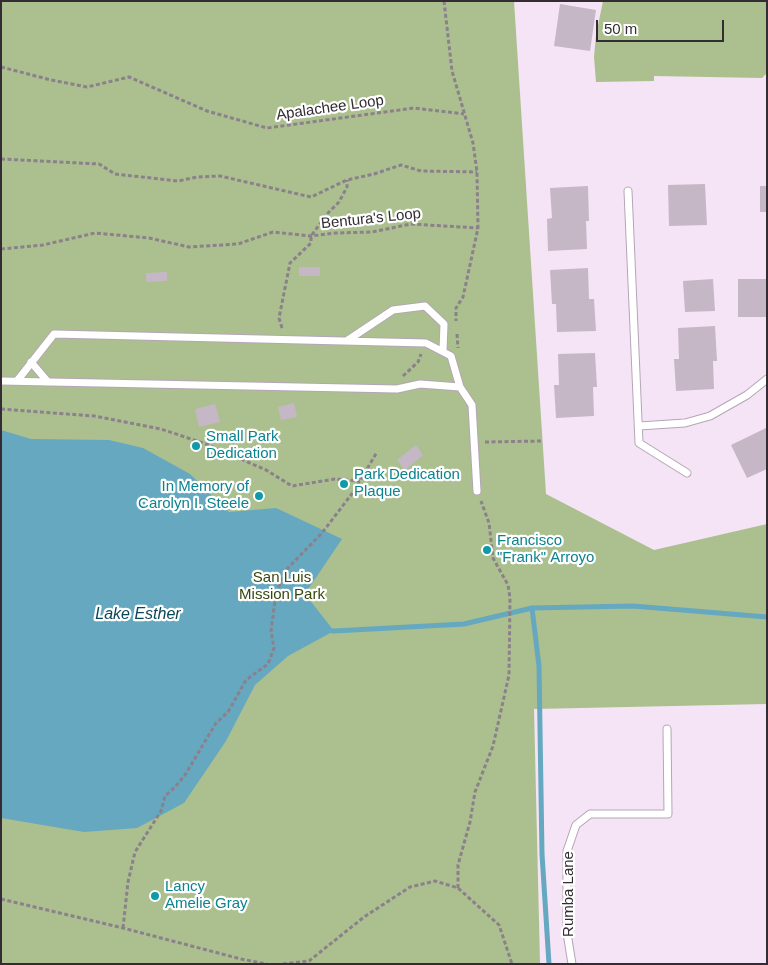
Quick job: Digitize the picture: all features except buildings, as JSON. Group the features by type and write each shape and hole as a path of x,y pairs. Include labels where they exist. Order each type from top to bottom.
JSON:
{"lane":[{"path":"628,191 639,443 687,473"},
{"path":"347,341 393,310 425,306 444,324 443,351"},
{"path":"17,381 54,334 426,343 451,356 460,387 472,404 477,491"},
{"path":"31,362 48,382"},
{"path":"639,426 685,423 710,416 747,395 767,379"},
{"path":"1,381 396,389 420,384 460,387"},
{"name":"Rumba Lane","path":"572,964 567,933 567,851 576,825 590,814 668,814 667,729"}],"path":[{"path":"444,1 452,70 473,143 478,228 463,297 456,308 450,313"},
{"name":"Apalachee Loop","path":"1,67 87,87 129,77 207,111 267,128 414,108 464,114"},
{"name":"Bentura's Loop","path":"1,158 99,164 115,174 178,181 197,177 220,176 311,197 347,180 374,174 402,164 421,171 476,172"},
{"path":"284,336 279,318 290,263 311,243 311,236 327,214 340,202 347,187 347,180"},
{"name":"Bentura's Loop","path":"1,249 44,245 95,233 148,238 189,247 238,244 273,232 311,236 372,232 411,224 478,228"},
{"path":"456,308 458,358"},
{"path":"396,389 404,374 418,362 426,343"},
{"path":"1,409 94,416 161,429 206,444 266,470 292,486 335,479 360,481"},
{"path":"474,442 543,441"},
{"path":"123,928 128,882 135,852 161,811 164,796 185,775 216,723 228,712 246,680 268,664 274,648 271,632 276,593 285,571 322,533 354,491 377,452"},
{"path":"458,888 458,865 470,822 475,792 493,746 508,675 510,598 508,585 494,558 489,523 477,491"},
{"path":"282,964 309,963 364,917 410,887 435,881 458,888 499,925 512,964"},
{"path":"1,899 123,928 241,960 267,964"}],"green space":[{"name":"San Luis Mission Park","path":"1,1 514,1 546,494 654,550 767,524 767,704 534,709 540,964 1,964"},
{"path":"603,1 767,1 767,73 762,78 654,76 654,81 596,82 594,57 596,35"}],"water":[{"name":"Lake Esther","path":"1,430 31,439 109,440 143,448 190,474 229,512 276,508 342,539 305,594 334,631 288,656 255,685 226,741 184,803 137,828 84,832 1,818"}],"waterway":[{"path":"327,630 464,624 532,608 633,606 767,617"},
{"path":"532,608 539,666 542,854 549,964"}],"place":[{"name":"Small Park Dedication","path":"196,446"},
{"name":"Park Dedication Plaque","path":"344,484"},
{"name":"In Memory of Carolyn I. Steele","path":"259,496"},
{"name":"Francisco \"Frank\" Arroyo","path":"487,550"},
{"name":"Lancy Amelie Gray","path":"155,896"}]}
